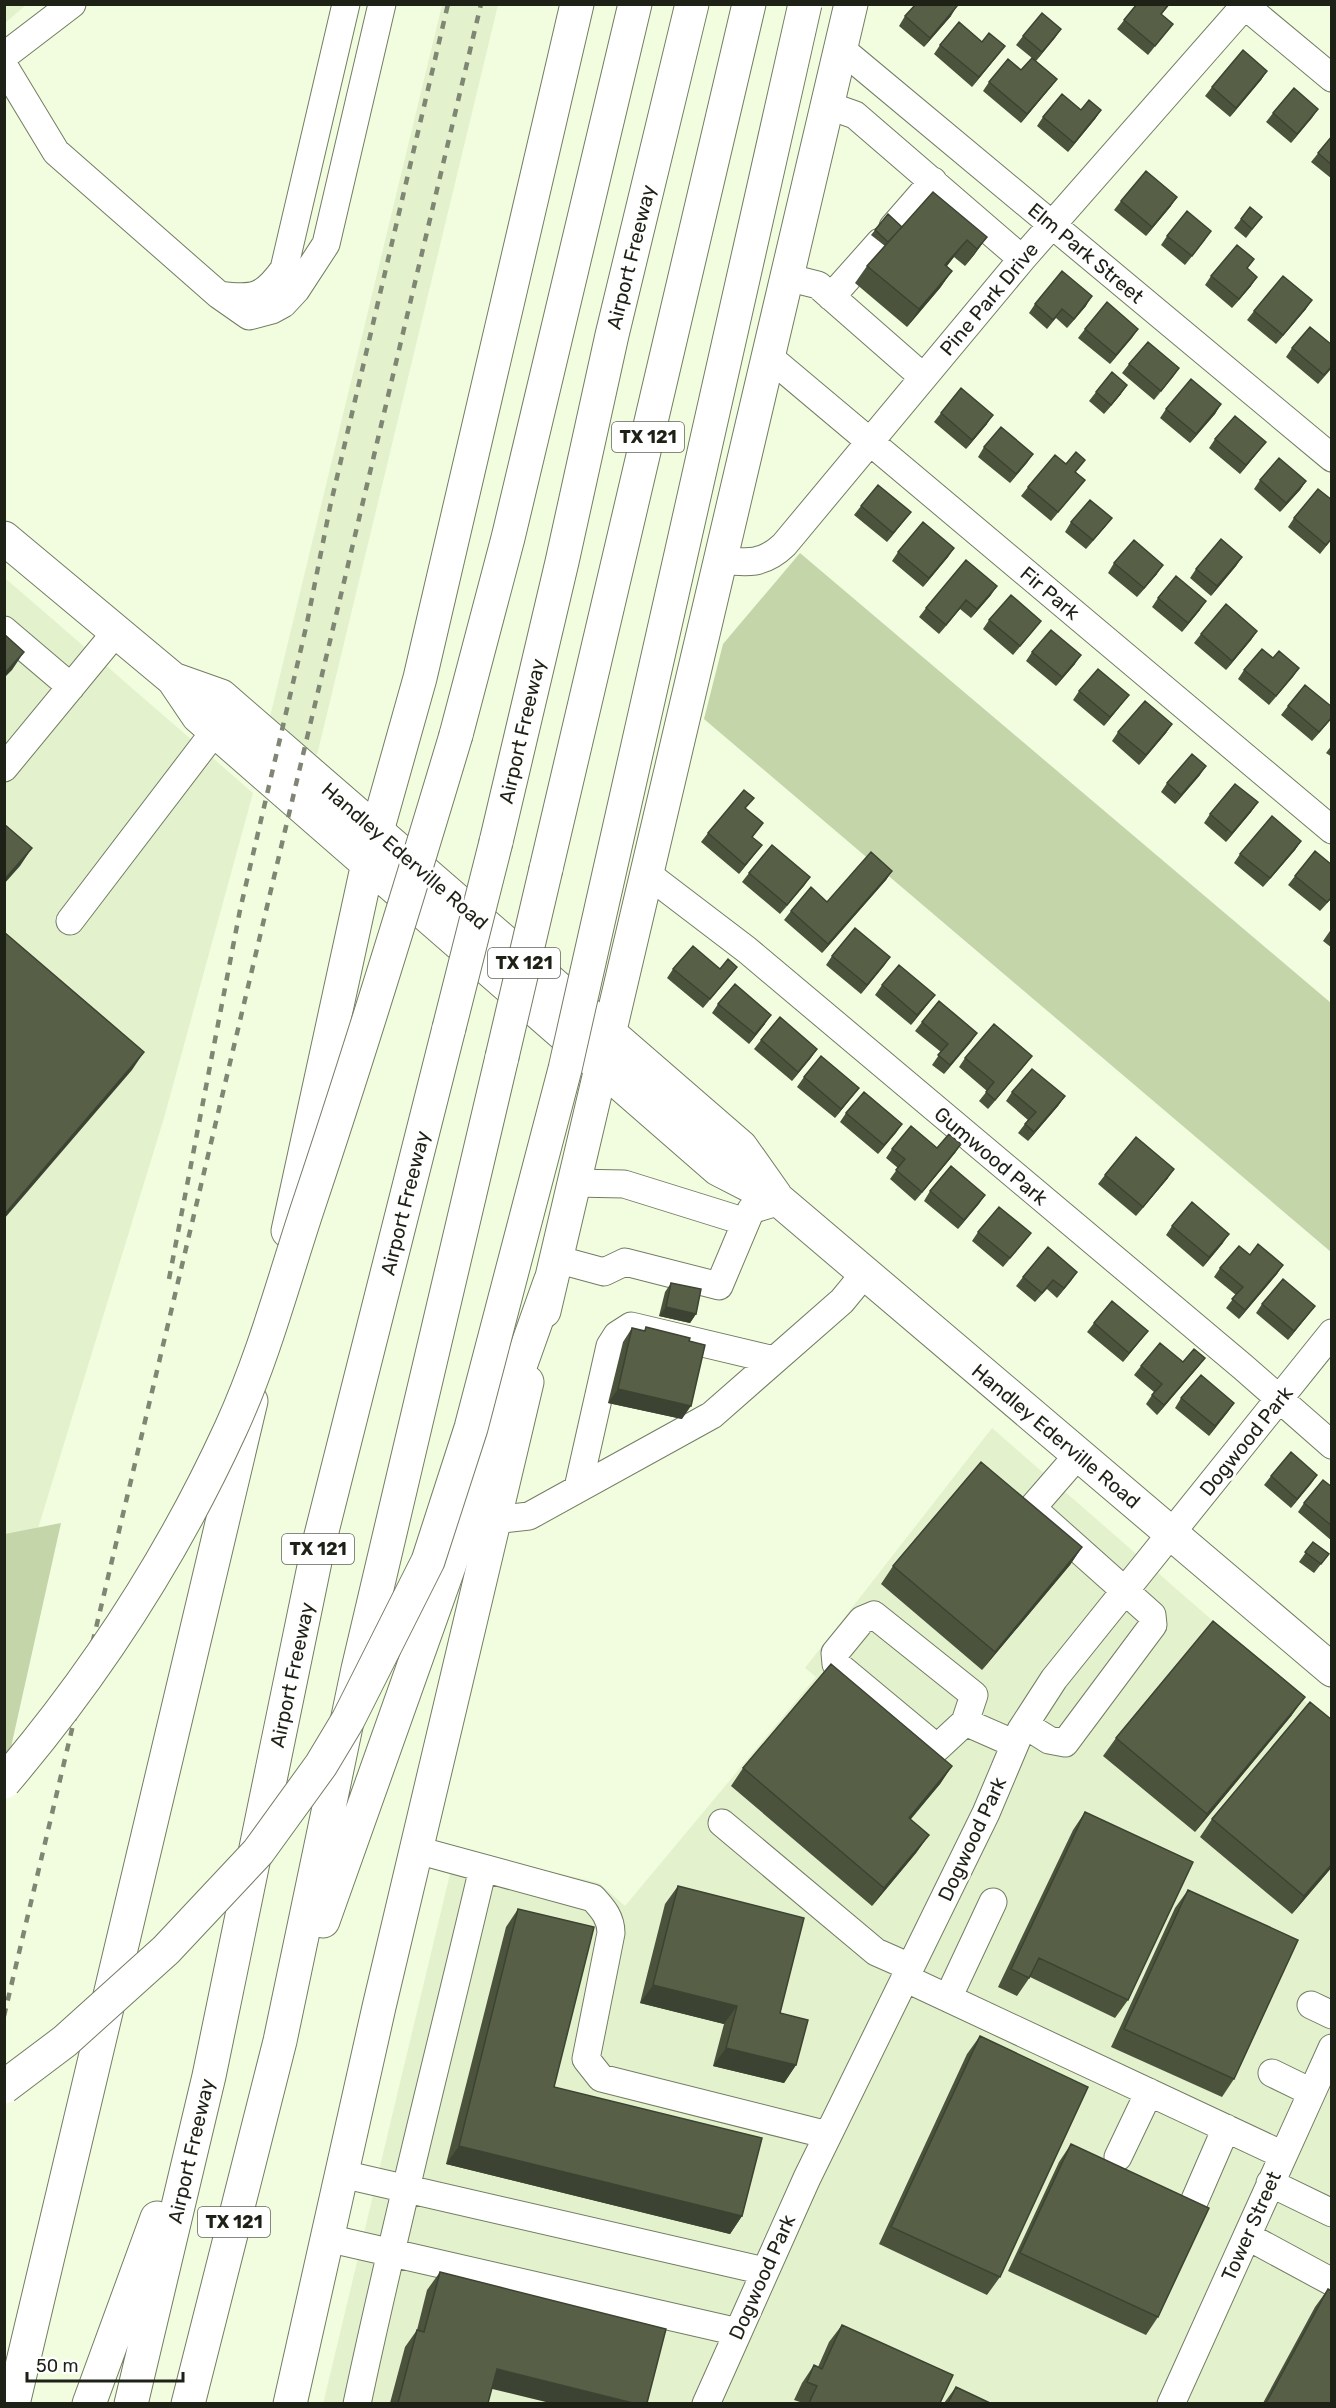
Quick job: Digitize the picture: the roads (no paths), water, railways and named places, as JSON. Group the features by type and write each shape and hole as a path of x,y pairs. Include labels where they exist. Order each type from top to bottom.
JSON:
{"main road":[{"path":"13,2403 99,2032 239,1452 368,863 420,678 578,4"},
{"path":"4,1782 72,1699 132,1612 175,1539 232,1426 256,1368 364,1041 456,735 508,538 635,4"},
{"name":"Airport Freeway","path":"131,2403 209,2076 318,1547 496,842 560,573 612,335 692,4"},
{"name":"TX 121","path":"188,2403 280,2041 358,1669 749,4"},
{"path":"4,2087 66,2041 166,1950 258,1852 315,1774 348,1720 428,1561 471,1428 565,1069 805,4"},
{"path":"290,2403 494,1520 851,4"},
{"name":"Handley Ederville Road","path":"4,538 173,679 198,716 718,1169 780,1201 1332,1670"},
{"name":"Handley Ederville Road","path":"173,679 220,696 741,1147 780,1201"},
{"path":"280,2041 553,1271"},
{"path":"89,2403 209,2076"}],"street":[{"path":"219,295 247,299 266,290 284,269 346,4"},
{"path":"4,66 56,152 219,295 249,316 272,310 296,290 326,244 382,4"},
{"path":"1245,5 1332,78"},
{"name":"Pine Park Drive","path":"720,560 753,563 773,556 1022,259 1245,5"},
{"path":"4,56 62,8"},
{"name":"Elm Park Street","path":"840,48 1332,458"},
{"path":"827,105 855,115 1022,259"},
{"path":"831,297 933,181"},
{"path":"786,277 818,285 923,377"},
{"name":"Fir Park","path":"768,356 1332,830"},
{"path":"4,630 71,687"},
{"path":"4,768 116,632"},
{"path":"70,921 215,731"},
{"name":"Gumwood Park","path":"646,873 747,951 1332,1445"},
{"path":"573,1183 624,1184 746,1222"},
{"path":"553,1271 604,1272 625,1262 719,1286 751,1209 780,1201"},
{"path":"494,1520 529,1516 712,1415 842,1301 865,1274"},
{"path":"578,1488 610,1346 617,1335 631,1326 774,1360"},
{"name":"Dogwood Park","path":"706,2403 828,2135 986,1814 1020,1735 1054,1678 1332,1333"},
{"path":"965,1722 1065,1743 1153,1625 1152,1615 1032,1508 1078,1455"},
{"path":"874,1615 974,1695 965,1722 938,1748 836,1664 835,1653 862,1620 874,1615"},
{"path":"722,1823 876,1952 948,1998 1283,2155"},
{"path":"417,1850 593,1898 611,1922 611,1933 586,2059 601,2078 828,2135"},
{"path":"357,2403 389,2253 406,2191 483,1868"},
{"path":"948,1998 993,1902"},
{"name":"Tower Street","path":"1171,2403 1332,2048"},
{"path":"1272,2073 1311,2092"},
{"path":"1118,2157 1149,2092"},
{"path":"1190,2211 1226,2128"},
{"path":"342,2174 406,2191 765,2271"},
{"path":"1270,2183 1332,2213"},
{"path":"1246,2236 1332,2282"},
{"path":"327,2238 738,2332"}],"railway":[{"path":"169,1279 240,910 307,623 330,507 448,4"},
{"path":"4,2016 481,4"}]}
